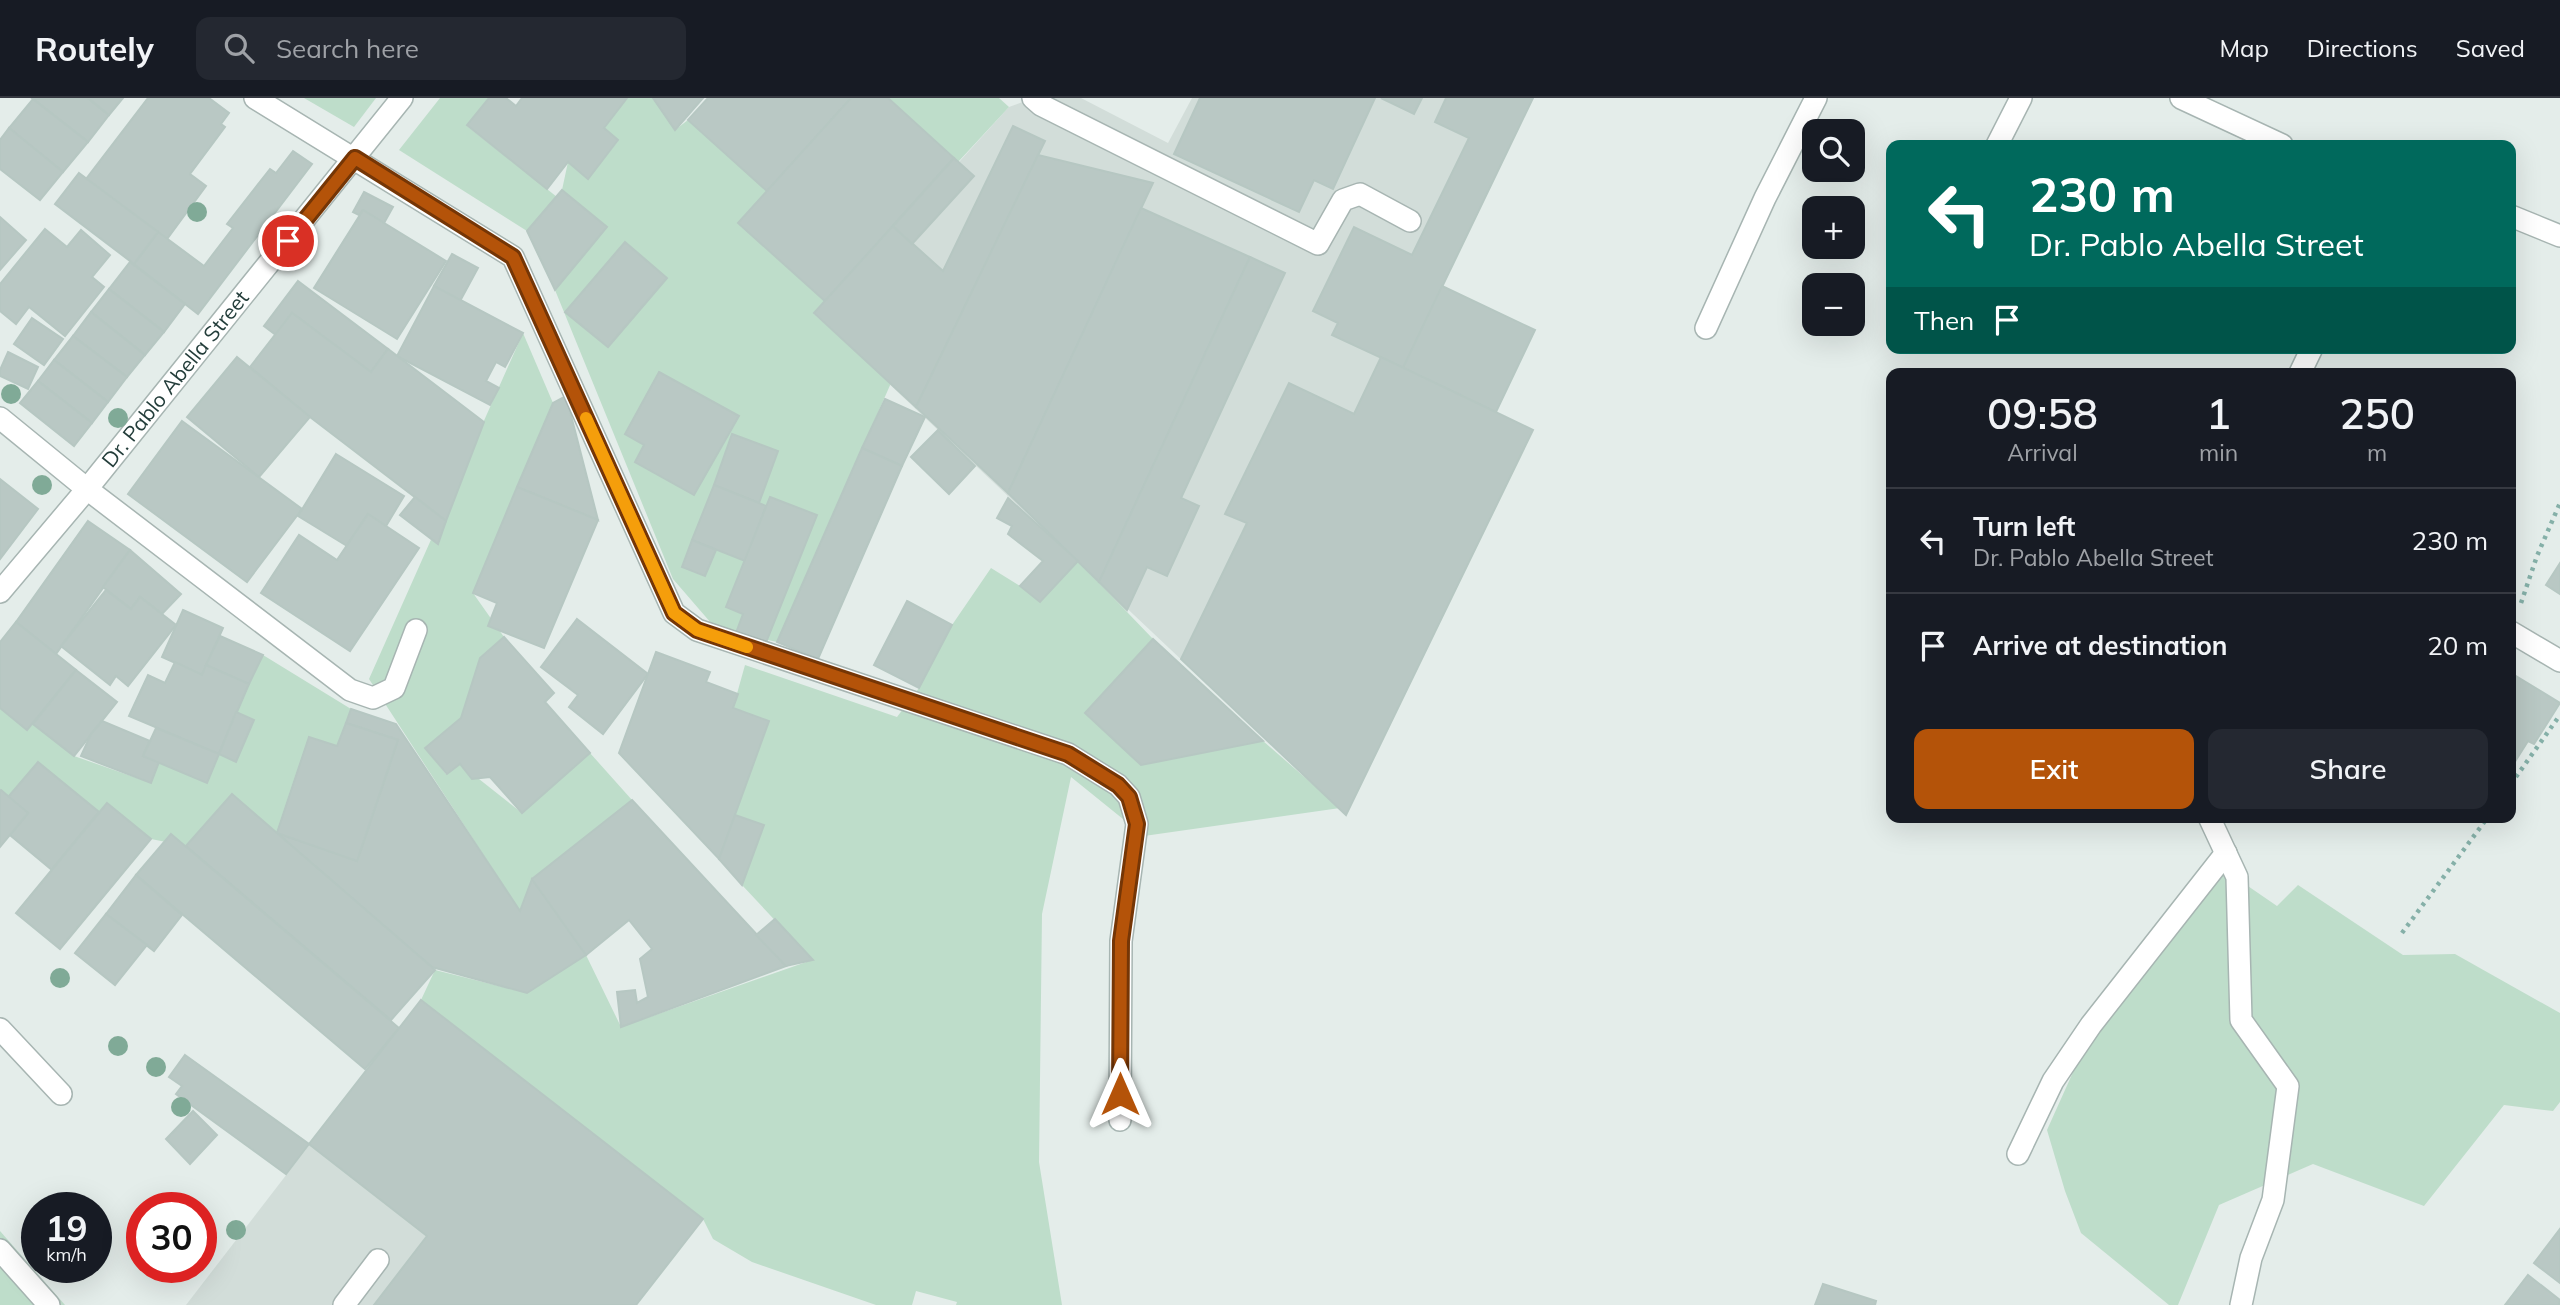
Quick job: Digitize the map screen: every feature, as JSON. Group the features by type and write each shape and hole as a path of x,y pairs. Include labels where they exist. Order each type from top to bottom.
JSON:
{"street":[{"path":"255,98 513,257 674,613 697,630 1068,754 1118,785 1129,797 1137,824 1121,941 1120,1120"},
{"name":"Dr. Pablo Abella Street","path":"0,592 402,98"},
{"path":"1033,98 1041,105 1318,244 1343,200 1360,194 1410,221"},
{"path":"1706,328 1765,198 1816,98"},
{"path":"2000,140 2021,98"},
{"path":"2180,98 2271,140"},
{"path":"2516,218 2560,236"},
{"path":"0,418 86,489 350,690 373,698 394,688 416,630"},
{"path":"2516,635 2560,661"},
{"path":"2212,823 2237,877 2241,1020 2288,1086 2273,1200 2251,1258 2241,1305"},
{"path":"2018,1154 2053,1082 2091,1025 2226,853"},
{"path":"0,1029 61,1094"},
{"path":"0,1250 50,1305"},
{"path":"344,1305 378,1260"}],"path":[{"path":"2520,605 2560,503"},
{"path":"2516,777 2560,715"},
{"path":"2402,933 2484,823"}],"shaded area":[{"path":"1033,98 1081,98 1168,143 1192,98 1533,98 1403,367 1533,430 1346,815 814,313 954,158 959,162 1009,107"},
{"path":"421,1000 703,1219 636,1305 186,1305 203,1283 217,1283 217,1265"}],"green space":[{"path":"304,98 376,98 354,127"},
{"path":"440,98 489,98 467,126 557,197 527,231 399,150"},
{"path":"627,98 653,98 675,130 688,120 767,191 738,223 825,301 814,314 891,383 777,642 736,633 711,623 673,579 555,290 562,190 568,162 588,179 618,141 604,128"},
{"path":"888,98 999,98 1009,107 958,162"},
{"path":"523,333 553,403 473,593 504,637 480,658 461,718 425,748 446,774 460,764 522,813 590,753 632,800 532,879 520,911 369,679"},
{"path":"1078,561 1153,639 1085,713 1141,765 1263,741 1340,808 1144,836 1071,777 1042,914 1039,1162 1062,1305 956,1305 957,1302 916,1291 912,1305 876,1305 752,1262 713,1239 703,1219 421,1000 435,970 527,993 586,955 621,1027 812,960 742,885 763,825 735,815 769,722 733,708 745,665 897,717 919,688 952,625 991,568 1040,602"},
{"path":"263,655 351,709 337,746 309,737 277,833 232,794 186,846 151,839 107,803 99,812 38,762 8,797 0,799 0,708 27,730 33,724 74,756 151,783 159,762 207,782 219,754 236,762 254,720 236,712"},
{"path":"2226,871 2277,906 2298,885 2403,955 2455,954 2560,1013 2560,1102 2553,1111 2504,1105 2424,1206 2313,1164 2219,1205 2178,1305 2169,1305 2081,1233 2047,1130 2083,1050"},
{"path":"0,1231 21,1255 21,1283 46,1283 65,1305 0,1305"}],"building":[{"path":"88,98 109,115 88,142 33,99"},
{"path":"88,98 123,98 109,115"},
{"path":"148,98 209,98 229,113 221,124 225,127 190,174 206,186 167,239 86,179"},
{"path":"489,98 506,98 516,106 522,98 627,98 604,128 618,140 588,179 568,162 547,189 467,125"},
{"path":"653,98 703,98 675,130"},
{"path":"708,98 851,98 767,191 688,120"},
{"path":"851,98 888,98 954,158 825,301 738,223"},
{"path":"1200,98 1375,98 1333,189 1314,180 1299,212 1174,154"},
{"path":"1381,98 1422,98 1414,114"},
{"path":"1446,98 1533,98 1403,368 1332,335 1338,323 1313,311 1354,227 1412,255 1469,138 1435,122"},
{"path":"33,99 88,142 63,172 9,128"},
{"path":"1013,126 1045,141 916,407 814,313 893,226 943,271"},
{"path":"9,128 63,172 40,200 0,169 0,140"},
{"path":"293,151 312,164 198,314 134,264 158,232 204,266 233,228 227,224 270,169 276,173"},
{"path":"1038,155 1153,183 1008,493 916,407"},
{"path":"954,158 974,176 912,244 893,226"},
{"path":"79,173 158,232 134,264 55,204"},
{"path":"562,190 607,227 555,290 527,231"},
{"path":"364,192 393,207 384,223 363,210 359,215 353,212"},
{"path":"1141,208 1250,257 1099,582 1008,493"},
{"path":"363,210 446,261 397,339 314,288"},
{"path":"0,217 26,240 0,270"},
{"path":"45,229 67,247 81,230 110,255 92,277 104,287 65,336 29,307 16,324 0,311 0,284"},
{"path":"625,242 667,278 608,347 565,312"},
{"path":"452,254 478,268 460,301 434,286"},
{"path":"1250,257 1285,273 1181,498 1199,506 1167,576 1147,567 1127,610 1099,582"},
{"path":"130,262 185,304 164,332 109,289"},
{"path":"298,281 388,349 371,372 292,313 276,335 264,326"},
{"path":"434,286 523,333 505,367 496,362 486,381 499,388 490,405 397,356"},
{"path":"1442,286 1535,330 1496,412 1403,368"},
{"path":"109,289 164,332 145,355 91,312"},
{"path":"91,312 145,355 127,377 73,336"},
{"path":"292,313 371,372 388,349 484,422 446,521 310,417 250,367"},
{"path":"32,318 63,339 44,365 14,344"},
{"path":"73,336 127,377 108,402 54,360"},
{"path":"8,352 38,367 28,389 0,376"},
{"path":"237,357 310,417 259,477 187,417"},
{"path":"1381,357 1533,430 1346,815 1181,659 1247,523 1225,514 1289,383 1354,414"},
{"path":"54,360 108,402 92,423 38,381"},
{"path":"659,372 739,416 694,495 635,462 644,445 625,434"},
{"path":"38,381 92,423 74,446 20,403"},
{"path":"566,396 598,520 517,487 553,403"},
{"path":"885,399 925,417 902,466 862,448"},
{"path":"182,421 302,509 247,582 128,494"},
{"path":"938,430 975,466 949,494 911,457"},
{"path":"732,434 778,451 759,503 714,485"},
{"path":"862,448 902,466 818,659 777,642"},
{"path":"336,454 404,496 386,526 368,514 347,546 298,516"},
{"path":"0,479 38,509 0,559"},
{"path":"714,485 766,506 745,561 692,540"},
{"path":"517,487 598,520 544,648 488,626 497,603 473,593"},
{"path":"415,497 446,521 438,544 400,515"},
{"path":"770,497 817,515 765,645 736,633 743,614 726,607"},
{"path":"1008,498 1078,561 1040,602 1020,586 1043,561 1008,534 1012,526 997,518"},
{"path":"368,514 419,548 350,651 261,593 299,535 337,560"},
{"path":"88,521 130,550 56,654 16,622"},
{"path":"692,540 716,550 705,576 682,567"},
{"path":"130,550 181,594 162,614 140,597 131,609 103,587"},
{"path":"2560,563 2560,594 2546,585"},
{"path":"106,590 131,609 140,597 176,625 128,686 116,676 110,685 61,646"},
{"path":"907,601 952,625 919,688 874,665"},
{"path":"183,610 223,628 202,675 162,657"},
{"path":"577,619 648,674 603,734 569,707 578,695 541,667"},
{"path":"16,622 76,670 27,730 0,708 0,642"},
{"path":"220,636 263,655 249,684 206,665"},
{"path":"504,637 554,693 545,702 590,753 522,813 490,777 472,779 460,764 447,774 425,748 461,718 480,658"},
{"path":"1153,639 1263,741 1141,765 1085,713"},
{"path":"656,652 710,672 706,682 738,694 733,708 769,721 719,859 619,753"},
{"path":"175,662 202,675 206,665 249,684 219,754 129,716 148,675 165,683"},
{"path":"76,670 117,702 74,756 33,724"},
{"path":"2516,676 2560,703 2534,744 2528,741 2516,760"},
{"path":"351,709 396,724 520,911 532,879 586,955 527,993 432,967 277,833 357,861 398,740 346,723"},
{"path":"236,712 254,720 236,762 219,754"},
{"path":"102,721 150,741 143,756 159,762 151,783 81,756 91,734"},
{"path":"346,723 398,740 357,861 277,833 309,737 337,746"},
{"path":"156,728 219,754 207,783 143,756"},
{"path":"38,762 99,812 52,870 10,835 28,813 8,797"},
{"path":"0,791 28,813 0,847"},
{"path":"232,794 435,970 391,1020 186,846"},
{"path":"632,800 786,966 621,1027 617,992 635,990 637,1003 648,997 640,959 652,949 629,920 586,955 532,879"},
{"path":"107,803 151,839 60,949 16,913"},
{"path":"735,815 764,825 742,885 719,859"},
{"path":"171,834 399,1028 365,1069 136,875"},
{"path":"136,875 182,915 154,951 106,914"},
{"path":"106,914 147,945 115,985 75,953"},
{"path":"775,919 813,960 786,966 756,935"},
{"path":"421,1000 703,1219 636,1305 374,1305 427,1236 309,1144"},
{"path":"185,1055 309,1144 286,1174 176,1094 182,1086 169,1077"},
{"path":"193,1111 217,1135 190,1164 166,1139"},
{"path":"2560,1229 2560,1283 2534,1263"},
{"path":"2528,1275 2560,1300 2559,1305 2505,1305"},
{"path":"1823,1284 1876,1301 1875,1305 1815,1305"}],"slow traffic":[{"path":"586,418 674,613 697,630 747,647"}],"route":[{"path":"288,241 355,158 513,257 674,613 697,630 1068,754 1118,785 1129,797 1137,824 1121,941 1120,1094"}]}
